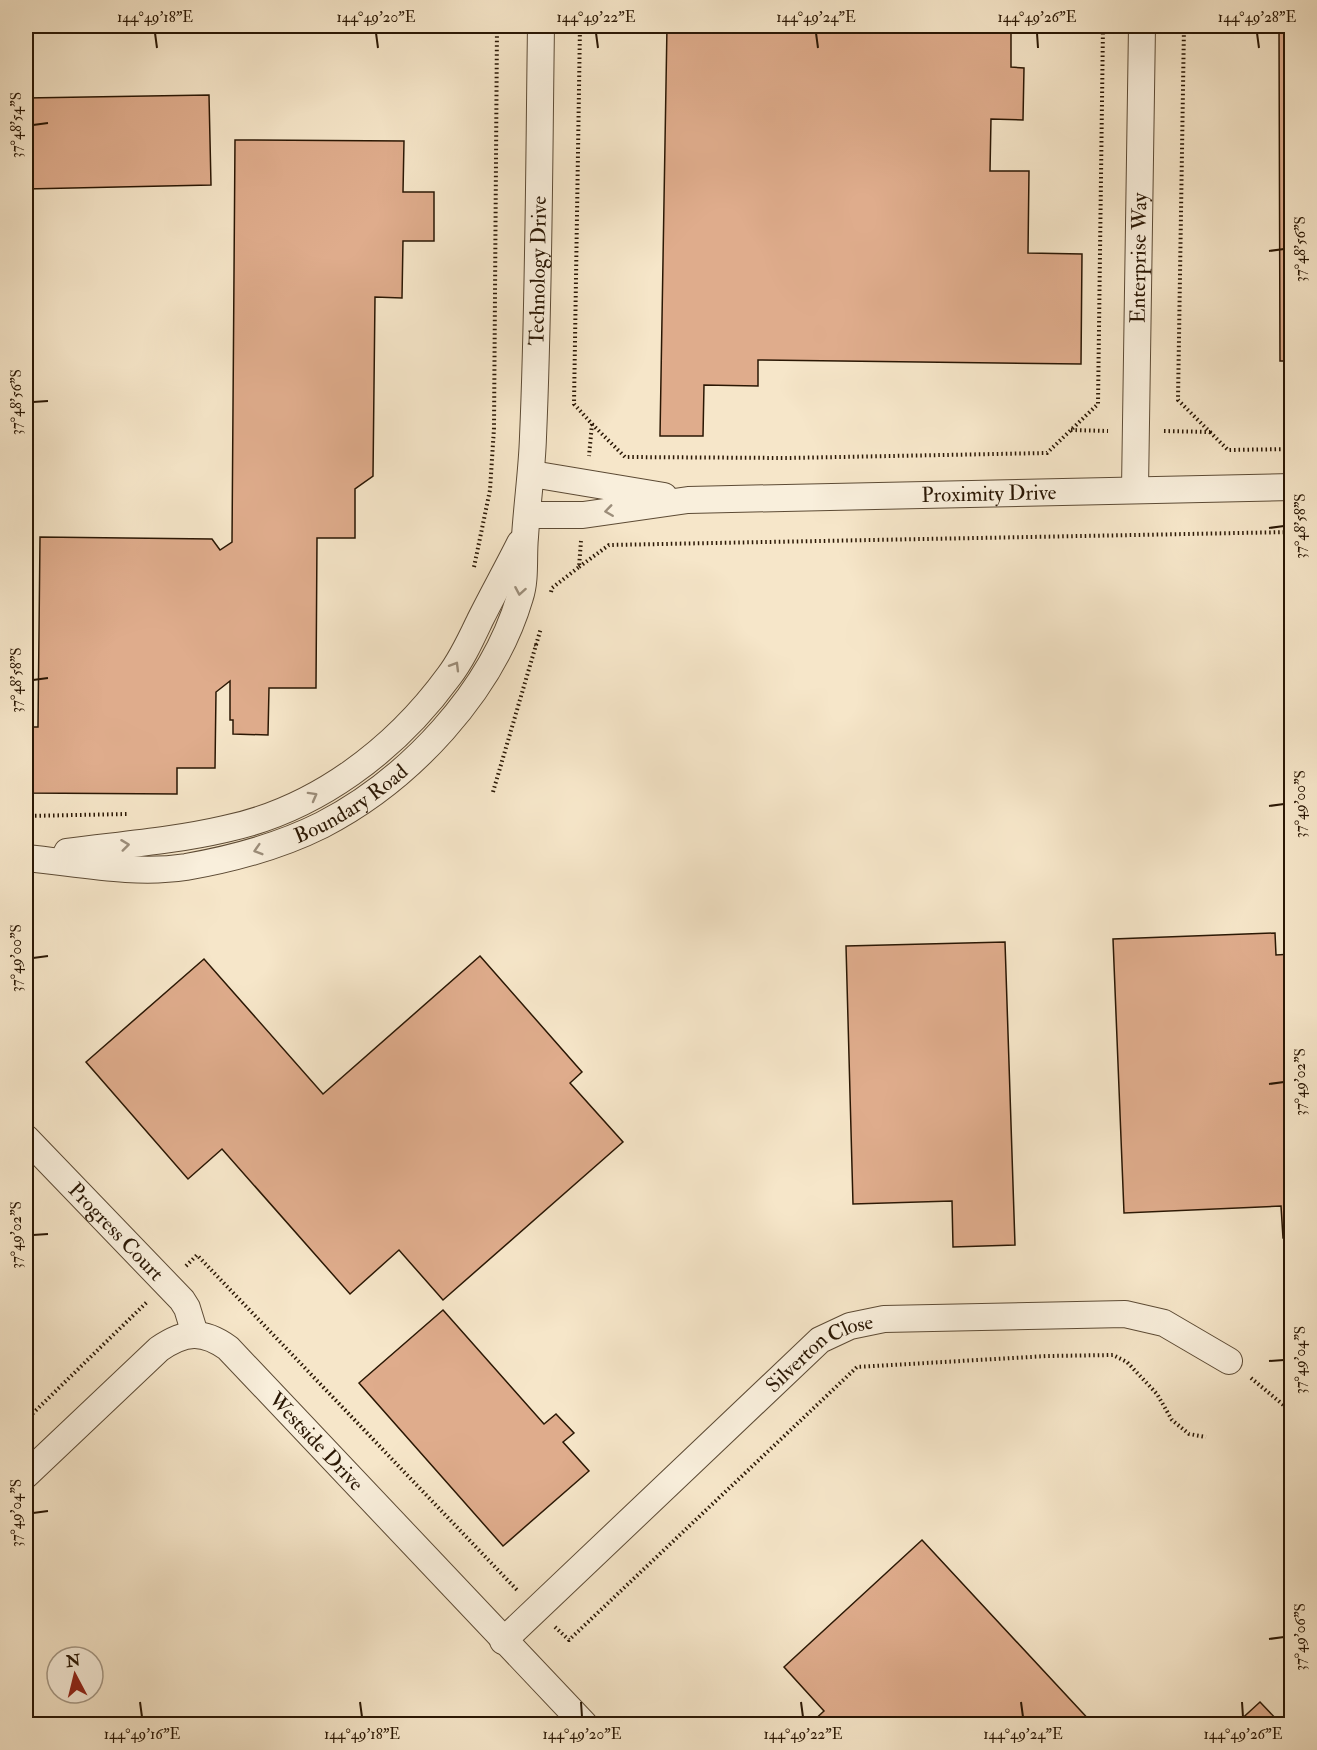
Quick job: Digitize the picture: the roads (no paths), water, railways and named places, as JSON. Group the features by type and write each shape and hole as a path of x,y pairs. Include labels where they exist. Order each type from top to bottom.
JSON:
{"street":[{"name":"Technology Drive","path":"526,524 532,474 536,384 541,26"},
{"name":"Enterprise Way","path":"1136,489 1142,26"},
{"name":"Proximity Drive","path":"532,474 688,500"},
{"name":"Proximity Drive","path":"526,524 688,500 1292,487"},
{"name":"Boundary Road","path":"26,857 138,870 183,867 231,858 276,844 321,825 355,806 395,776 441,734 485,675 508,631 521,594 526,524"},
{"name":"Boundary Road","path":"26,857 161,840 226,829 260,819 303,801 340,781 375,755 415,718 450,674 468,644 526,524"},
{"name":"Progress Court","path":"26,1138 167,1284 187,1308 195,1334"},
{"name":"Silverton Close","path":"503,1641 820,1340 850,1326 884,1319 1125,1314 1164,1323 1229,1361"},
{"path":"26,1475 159,1349 171,1341 195,1334"},
{"name":"Westside Drive","path":"195,1334 217,1340 228,1348 584,1725"}]}
